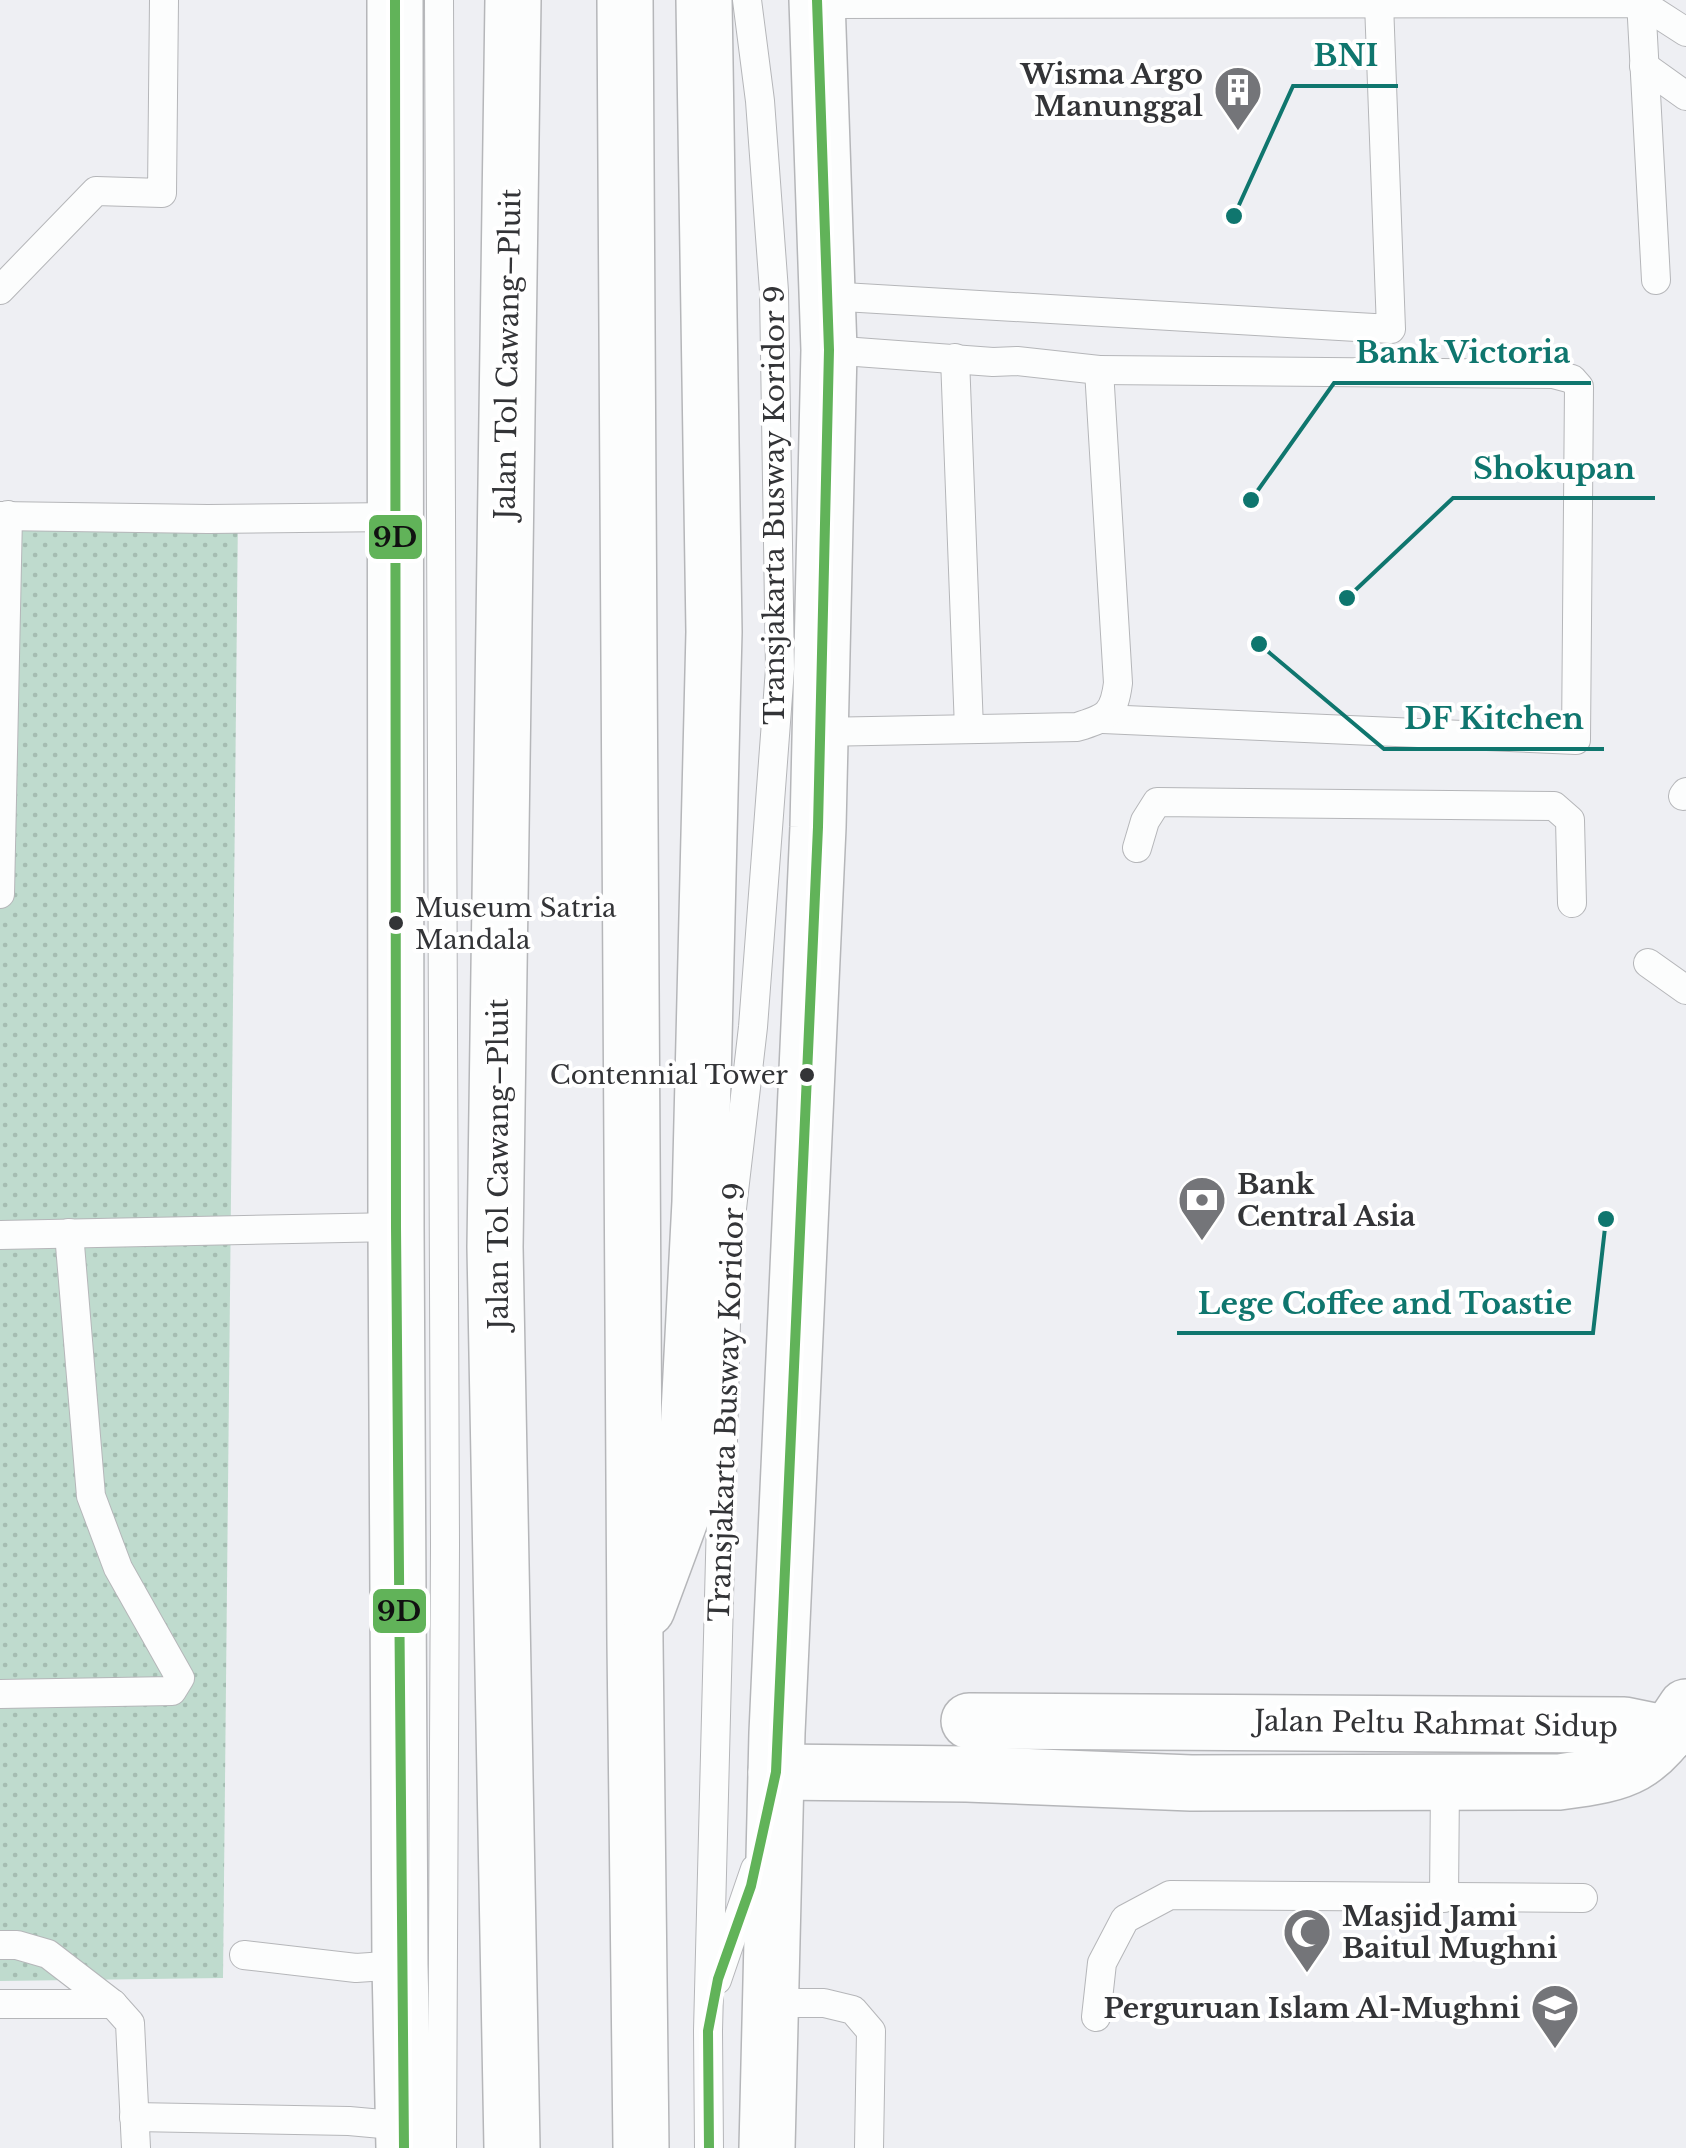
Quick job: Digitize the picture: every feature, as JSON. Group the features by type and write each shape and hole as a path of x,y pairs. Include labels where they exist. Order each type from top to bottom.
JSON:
{"main road":[{"path":"395,0 400,1965 417,2141"},
{"name":"Jalan Tol Cawang–Pluit","path":"512,2148 495,1247 513,0"},
{"path":"625,0 642,2148"},
{"path":"635,1642 684,1509 700,1202 714,632 704,0"},
{"path":"767,2148 776,1772 817,846 828,350 818,2"},
{"name":"Jalan Peltu Rahmat Sidup","path":"776,1772 967,1774 1191,1783 1559,1782 1612,1775 1650,1756 1677,1720"},
{"name":"Jalan Peltu Rahmat Sidup","path":"969,1721 1624,1725 1677,1720"},
{"path":"1191,1722 1191,1783"}],"lane":[{"path":"0,290 96,191 162,193 164,0"},
{"path":"134,2117 350,2121 417,2141 445,1545 439,0"},
{"name":"Transjakarta Busway Koridor 9","path":"709,2148 708,2030 728,1243 753,1027 780,669 774,291 760,100 747,0"},
{"path":"1641,1 1656,280"},
{"path":"818,2 1641,1 1686,32"},
{"path":"826,296 1391,328 1379,3"},
{"path":"1644,66 1686,96"},
{"path":"818,732 1077,727 1103,719 1576,740 1579,387 1572,380 1553,374 1099,370 828,350"},
{"path":"956,358 968,730"},
{"path":"1099,370 1118,684 1116,702 1103,719"},
{"path":"0,894 4,516 394,516"},
{"path":"1137,848 1156,802 1554,806 1570,820 1572,903"},
{"path":"1648,963 1686,990"},
{"path":"0,1234 396,1227"},
{"path":"0,1694 172,1691 180,1678 118,1568 91,1496 69,1233"},
{"path":"708,2030 718,1980 751,1886 776,1772"},
{"path":"1444,1898 1445,1783"},
{"path":"1096,2016 1102,1964 1125,1918 1170,1895 1583,1898"},
{"path":"0,1945 16,1944 48,1954 113,2004 130,2023 136,2148"},
{"path":"244,1955 356,1968 400,1965"},
{"path":"770,2002 824,2002 853,2010 871,2031 869,2148"},
{"path":"0,2004 113,2004"}],"green space":[{"path":"0,503 238,511 223,1978 0,1981"}],"transit line":[{"name":"9D","path":"395,0 396,1227 404,2148"},
{"name":"9D","path":"709,2148 708,2031 718,1979 751,1886 776,1772 818,827 829,350 817,0"}],"place":[{"name":"Wisma Argo Manunggal","path":"1238,132"},
{"name":"BNI","path":"1234,216"},
{"name":"Bank Victoria","path":"1251,500"},
{"name":"Shokupan","path":"1347,598"},
{"name":"DF Kitchen","path":"1259,644"},
{"name":"Museum Satria Mandala","path":"396,923"},
{"name":"Contennial Tower","path":"807,1075"},
{"name":"Lege Coffee and Toastie","path":"1606,1219"},
{"name":"Bank Central Asia","path":"1202,1242"},
{"name":"Masjid Jami Baitul Mughni","path":"1307,1974"},
{"name":"Perguruan Islam Al-Mughni","path":"1555,2050"}]}
